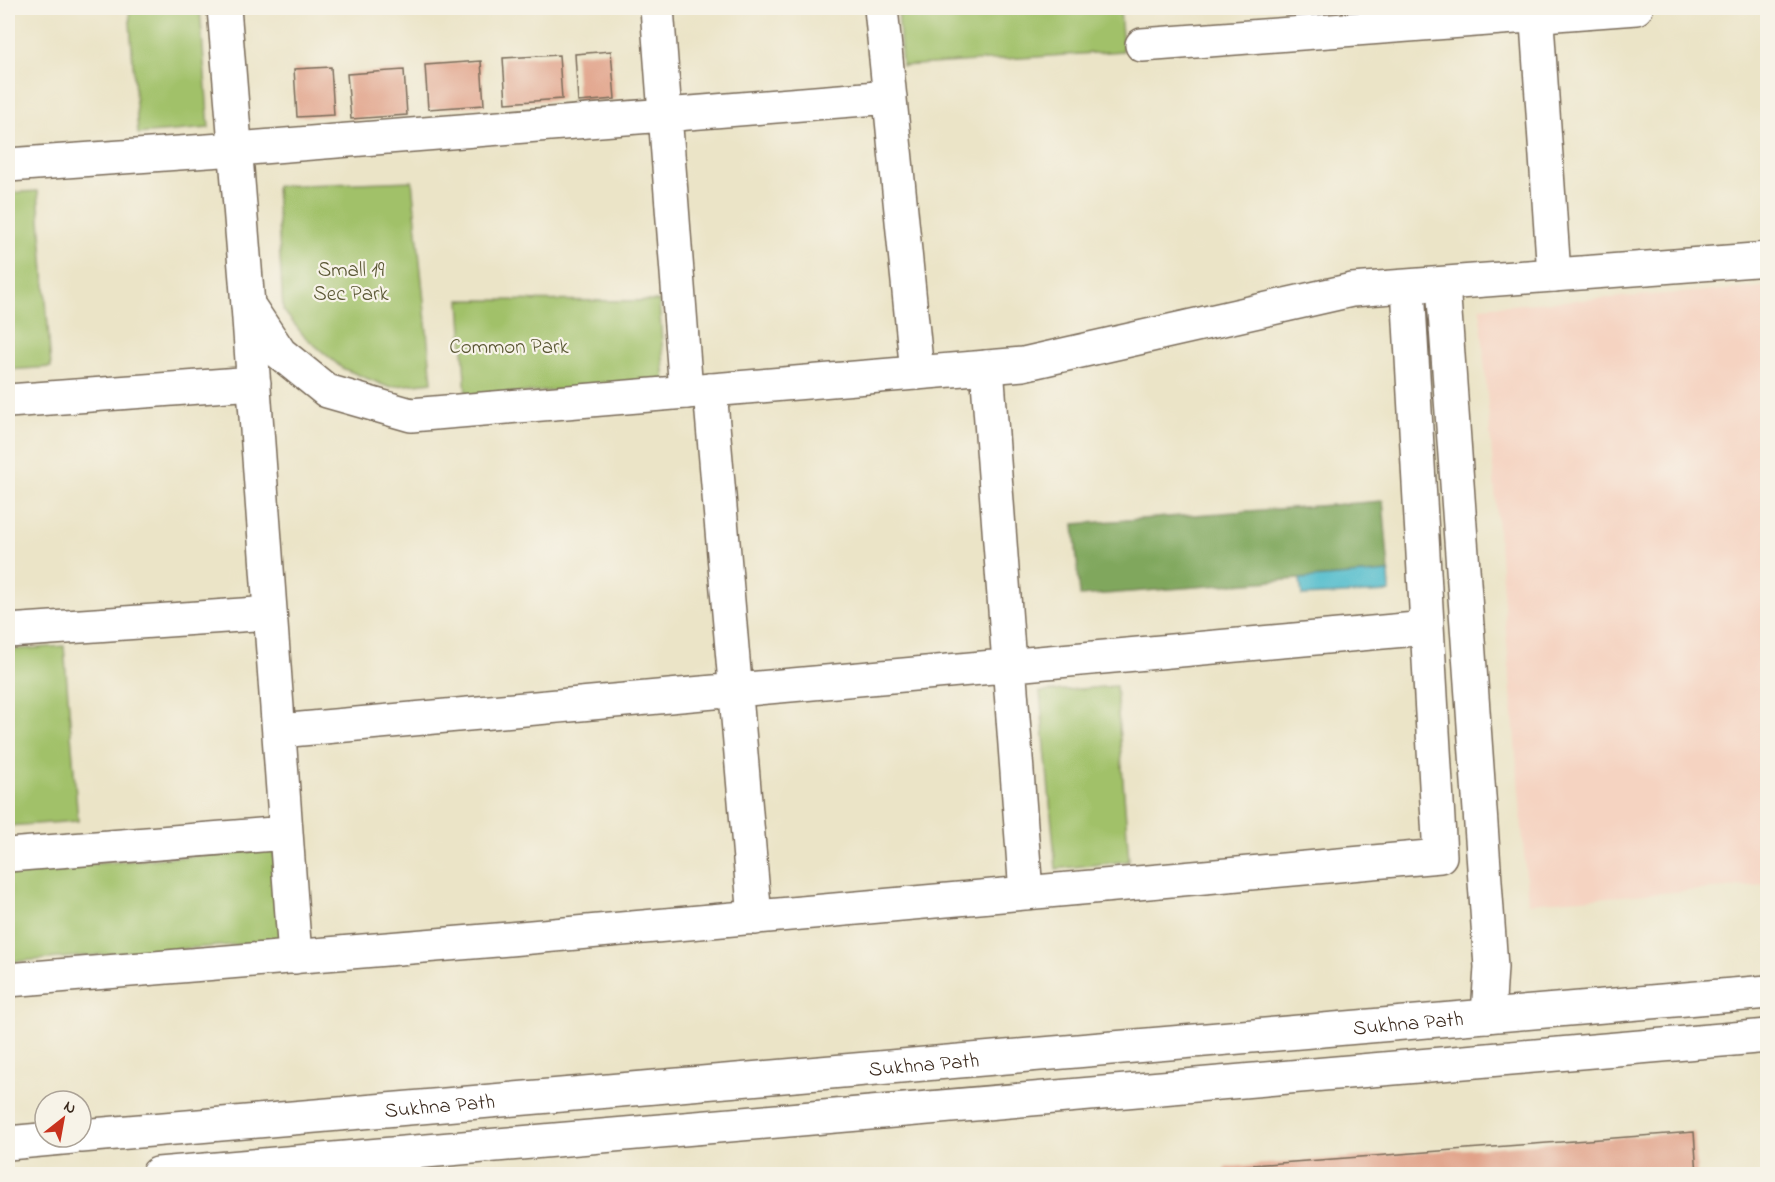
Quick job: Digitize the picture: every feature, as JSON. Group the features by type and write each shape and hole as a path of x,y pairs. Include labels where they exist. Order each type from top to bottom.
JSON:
{"street":[{"path":"224,8 254,383 295,957"},
{"path":"657,8 665,116 736,690 755,918"},
{"path":"881,8 916,373"},
{"path":"1142,45 1536,11 1636,8"},
{"path":"1536,11 1554,275"},
{"path":"8,165 890,97"},
{"path":"248,305 280,353 327,391 411,415 1023,364 1352,290 1767,259"},
{"path":"1443,284 1491,967 1488,1016"},
{"path":"8,980 755,918 1440,856 1408,286"},
{"path":"987,367 1026,893"},
{"path":"8,401 254,383"},
{"path":"8,631 270,614"},
{"path":"279,731 1427,628"},
{"path":"8,855 286,833"},
{"name":"Sukhna Path","path":"93,1135 1767,992"},
{"name":"Sukhna Path","path":"158,1174 1767,1036"},
{"path":"8,1143 33,1141"}],"shaded area":[{"path":"1767,287 1767,885 1528,903 1480,307"}],"green space":[{"path":"129,8 200,8 209,128 138,134"},
{"path":"898,8 1120,8 1123,51 902,66"},
{"name":"Small 19 Sec Park","path":"412,181 432,382 388,387 342,368 304,336 283,310 276,186"},
{"path":"38,191 51,367 8,370 8,193"},
{"name":"Common Park","path":"460,300 659,301 665,384 466,396"},
{"path":"1383,501 1389,572 1080,596 1074,524"},
{"path":"64,646 78,821 8,826 8,650"},
{"path":"1116,686 1129,861 1056,869 1040,692"},
{"path":"273,849 286,941 8,962 8,871"}],"water":[{"path":"1389,572 1390,592 1302,596 1300,579"}],"building":[{"path":"611,51 615,99 578,102 575,54"},
{"path":"559,55 562,99 506,103 503,58"},
{"path":"481,61 484,105 428,109 425,65"},
{"path":"331,67 334,115 297,117 294,69"},
{"path":"404,70 407,115 351,119 347,74"},
{"path":"1694,1132 1697,1174 1225,1174 1225,1167"}]}
